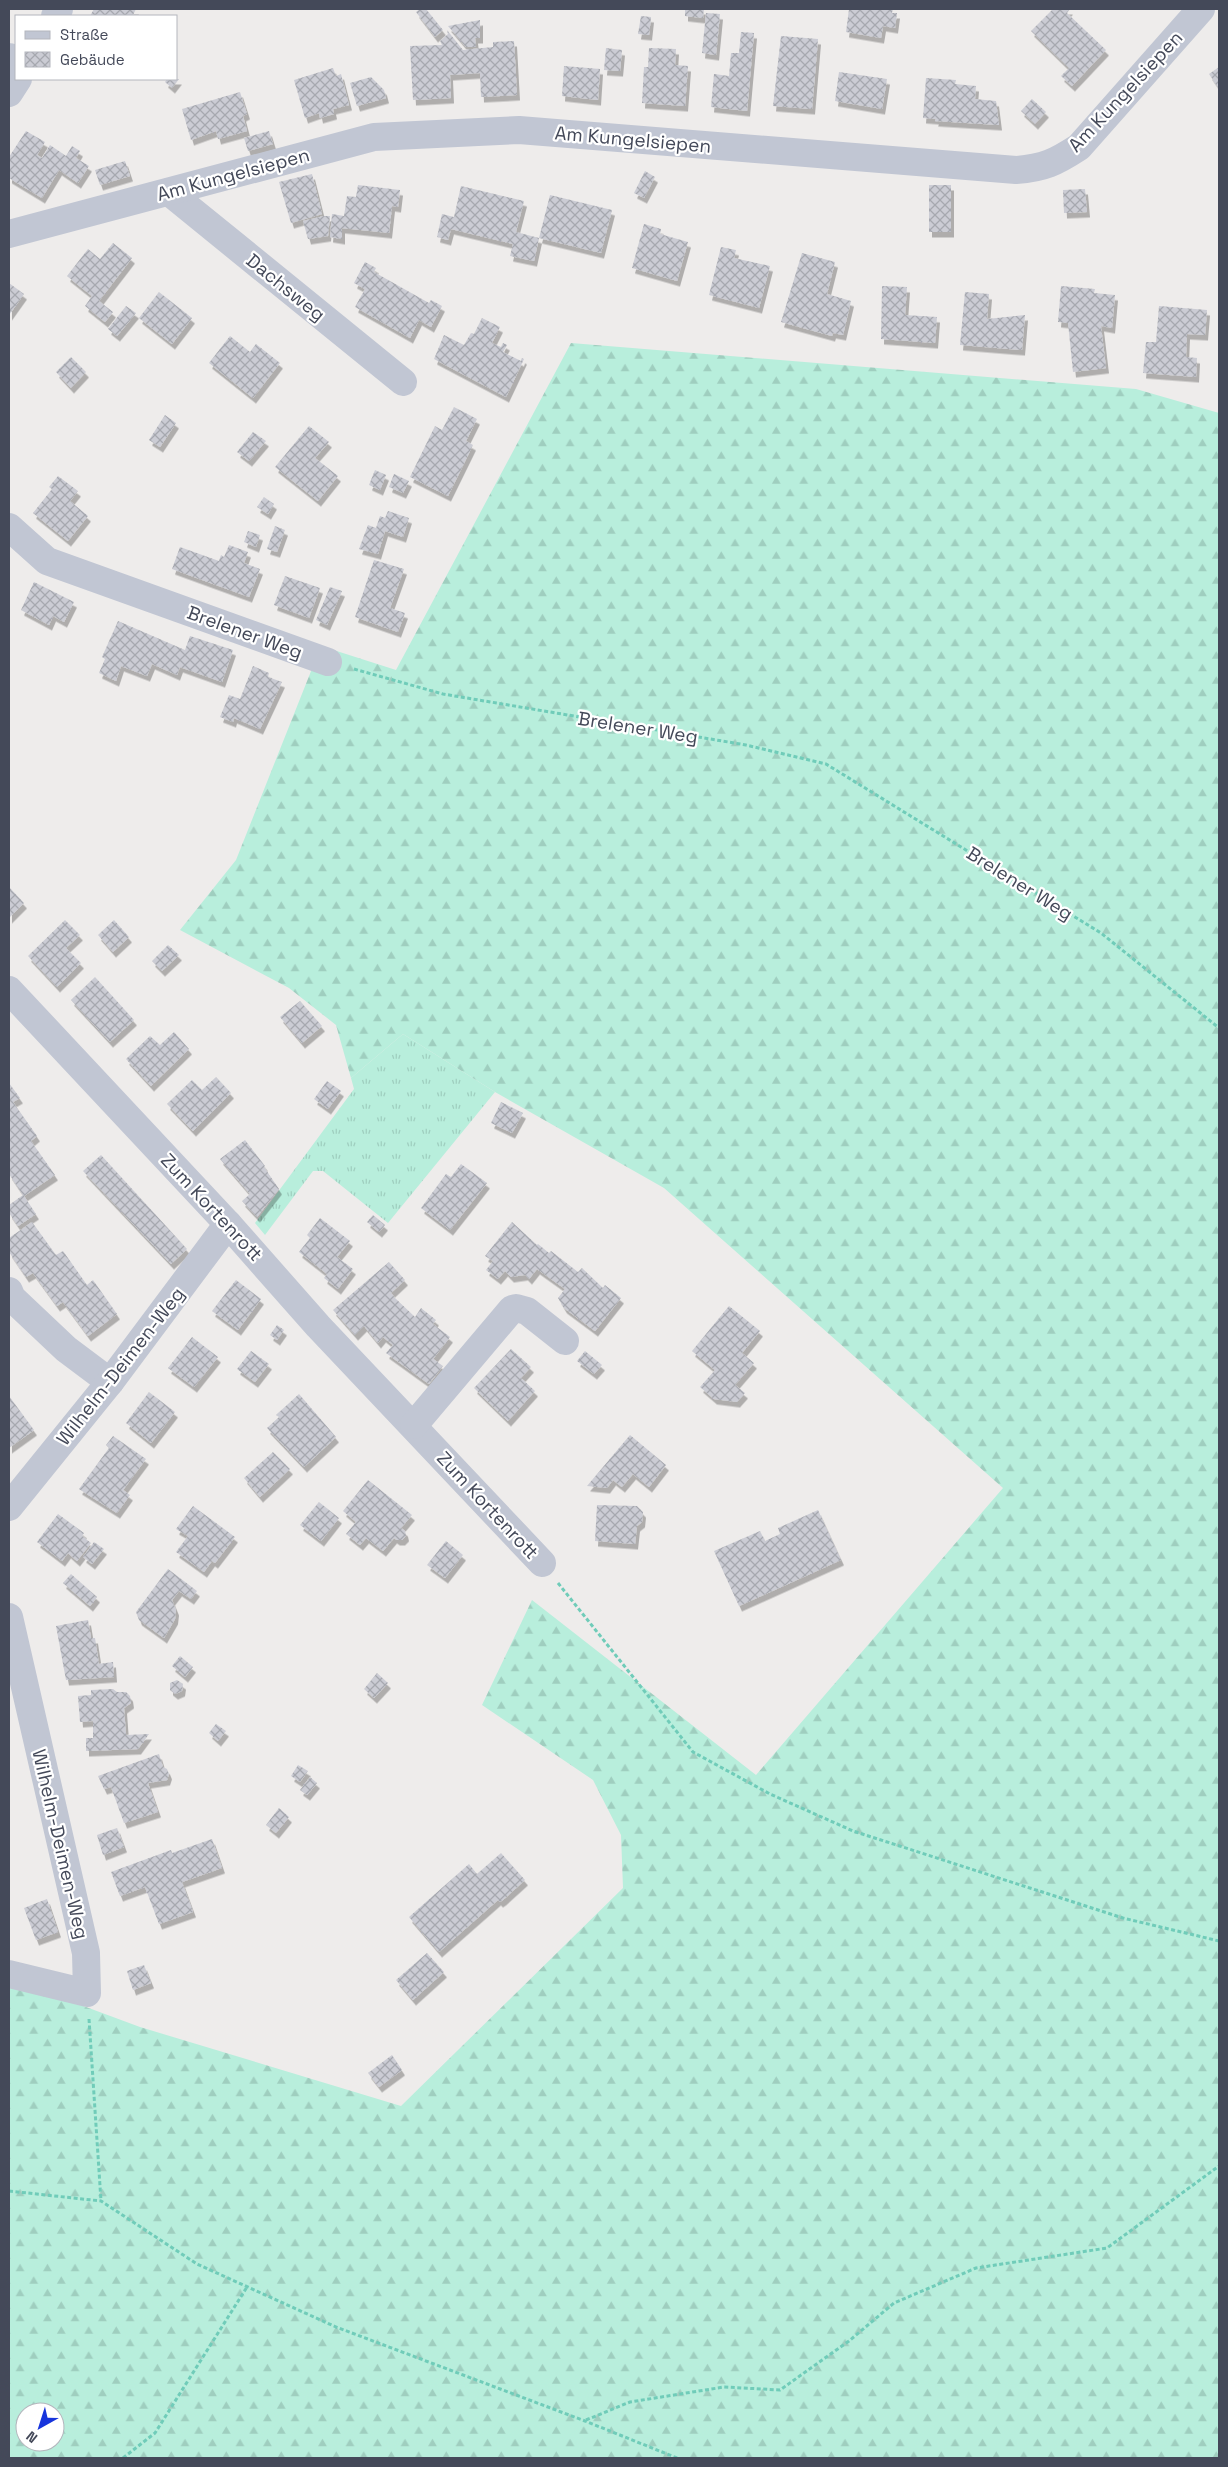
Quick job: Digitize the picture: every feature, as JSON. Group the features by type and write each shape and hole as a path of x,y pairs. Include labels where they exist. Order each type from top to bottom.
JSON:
{"street":[{"name":"Am Kungelsiepen","path":"9,234 374,137 519,130 1016,170 1037,168 1055,163 1079,147 1201,9"},
{"path":"9,93 17,80"},
{"name":"Dachsweg","path":"169,192 403,382"},
{"name":"Brelener Weg","path":"9,527 47,561 328,662"},
{"name":"Zum Kortenrott","path":"11,997 228,1224 318,1326 414,1425 542,1563"},
{"name":"Wilhelm-Deimen-Weg","path":"9,1507 110,1382 228,1224"},
{"path":"9,1291 12,1298 66,1349 110,1382"},
{"path":"414,1425 512,1310 516,1308 527,1311 565,1341"},
{"name":"Wilhelm-Deimen-Weg","path":"9,1617 86,1953 87,1993"},
{"path":"9,1974 87,1993"}],"path":[{"name":"Brelener Weg","path":"328,662 443,694 746,745 826,764 1101,933 1219,1028"},
{"path":"542,1563 693,1752 770,1794 853,1831 1123,1918 1219,1941"},
{"path":"87,1993 101,2201"},
{"path":"585,2421 639,2400 724,2388 780,2390 849,2341 894,2303 976,2268 1107,2248 1219,2166"},
{"path":"9,2191 101,2201 197,2264 336,2328 585,2421 677,2458"},
{"path":"123,2458 155,2433 247,2287"}],"green space":[{"path":"571,343 1136,389 1219,413 1219,2458 9,2458 9,1984 51,1994 140,2027 401,2106 623,1888 621,1835 593,1780 482,1705 532,1600 756,1775 1003,1488 664,1188 495,1092 403,1034 351,1078 336,1025 289,988 180,930 236,860 321,646 396,670"},
{"path":"403,1034 495,1092 388,1223 323,1171 313,1171 265,1235 255,1223 354,1089 351,1078"}],"building":[{"path":"94,9 136,9 133,15 91,15"},
{"path":"420,9 426,9 443,30 435,37 416,12"},
{"path":"685,9 704,9 703,18 685,16"},
{"path":"849,9 893,9 892,13 897,13 895,28 883,26 881,38 846,32"},
{"path":"1053,9 1070,9 1067,13 1106,50 1072,86 1061,76 1069,68 1031,31"},
{"path":"706,13 720,14 716,55 702,53"},
{"path":"641,16 651,17 649,35 638,34"},
{"path":"480,20 480,38 475,38 476,47 466,47 448,26"},
{"path":"447,30 463,50 493,47 493,42 514,41 517,95 481,97 480,73 450,75 451,98 413,100 410,46 442,45 440,41 448,34"},
{"path":"741,32 754,33 747,111 711,107 714,74 729,76 731,53 739,53"},
{"path":"781,36 818,39 812,109 773,106"},
{"path":"606,48 622,50 620,71 604,70"},
{"path":"649,48 676,49 675,65 688,66 685,106 642,103 644,67 648,67"},
{"path":"564,66 600,69 598,100 562,96"},
{"path":"1219,67 1219,89 1209,74"},
{"path":"333,68 336,76 341,74 349,105 333,109 334,114 320,118 319,113 305,118 294,80"},
{"path":"839,72 887,79 882,109 835,101"},
{"path":"371,77 384,90 386,98 357,106 350,83"},
{"path":"926,78 956,80 955,84 976,86 975,99 996,101 999,125 935,121 936,119 923,118"},
{"path":"179,79 172,88 165,82 166,80"},
{"path":"240,92 247,114 243,116 247,131 218,139 216,131 191,140 182,109"},
{"path":"1032,99 1046,112 1035,124 1021,111"},
{"path":"26,131 45,142 37,155 42,158 50,145 66,156 72,146 80,151 76,158 89,166 78,183 59,170 42,198 9,178 9,157"},
{"path":"269,131 273,144 248,151 244,138"},
{"path":"125,161 130,176 100,185 95,170"},
{"path":"645,171 655,177 644,198 634,193"},
{"path":"312,174 322,214 291,223 279,182"},
{"path":"358,185 400,190 398,207 392,206 389,233 342,228 342,239 330,237 332,214 344,216 347,196 356,197"},
{"path":"929,185 951,185 951,232 929,232"},
{"path":"461,186 524,201 516,232 539,238 534,261 510,256 513,244 451,229 448,240 437,237 442,214 454,217"},
{"path":"1085,189 1087,212 1064,213 1063,190"},
{"path":"550,195 612,210 601,253 539,238"},
{"path":"330,216 328,236 308,239 303,221"},
{"path":"644,224 661,229 660,234 688,242 677,281 632,268"},
{"path":"113,243 132,258 99,301 113,312 105,322 85,306 92,296 67,276 88,249 100,259"},
{"path":"721,247 736,250 734,258 770,266 759,308 709,295"},
{"path":"802,253 835,262 827,294 851,301 843,335 833,333 832,336 781,322"},
{"path":"365,262 376,268 374,272 429,303 431,300 442,306 431,327 419,320 410,338 355,307 365,289 354,283"},
{"path":"9,283 24,294 9,315"},
{"path":"882,286 907,287 905,315 937,317 935,343 881,339"},
{"path":"1061,286 1095,289 1094,293 1115,295 1112,328 1101,326 1106,368 1073,372 1068,323 1058,322"},
{"path":"159,292 192,318 172,344 139,318"},
{"path":"965,292 989,294 987,319 1025,315 1022,350 960,345"},
{"path":"126,306 136,313 117,336 108,329"},
{"path":"1159,306 1207,310 1205,335 1187,334 1186,357 1197,358 1196,377 1143,373 1146,342 1156,342"},
{"path":"482,318 500,327 492,343 501,347 503,343 507,345 503,352 521,361 522,358 524,359 506,397 434,359 444,335 464,345 471,333 474,334"},
{"path":"230,336 250,352 256,344 280,363 253,398 209,363"},
{"path":"71,357 86,372 71,388 56,372"},
{"path":"454,407 477,419 466,441 473,445 448,496 410,477 435,426 442,430"},
{"path":"165,415 176,423 160,447 149,440"},
{"path":"309,426 329,442 315,458 338,476 318,501 275,467"},
{"path":"253,432 266,441 249,461 237,452"},
{"path":"375,470 386,475 380,490 369,485"},
{"path":"394,474 409,481 403,493 389,487"},
{"path":"58,476 78,491 70,501 88,516 68,541 33,513 52,489 49,487"},
{"path":"264,497 274,504 268,514 257,507"},
{"path":"388,511 409,518 403,537 385,531 378,554 359,549 368,525 376,528 380,516 385,518"},
{"path":"275,526 285,530 277,552 267,549"},
{"path":"248,531 260,535 256,547 244,542"},
{"path":"229,545 248,552 244,563 260,569 249,597 172,569 180,547 219,561 221,555 224,557"},
{"path":"374,560 404,569 390,608 405,613 398,632 355,617"},
{"path":"285,576 320,588 309,618 274,605"},
{"path":"34,582 74,602 64,622 53,616 49,625 21,610"},
{"path":"330,587 342,591 327,625 316,620"},
{"path":"118,621 185,650 190,636 233,650 222,682 180,667 177,675 152,664 147,676 121,666 116,681 99,673 105,659 102,657"},
{"path":"253,666 269,673 268,677 282,682 260,729 234,718 233,722 220,717 229,695 240,699"},
{"path":"9,887 24,903 9,918"},
{"path":"65,920 80,935 66,948 81,963 57,987 28,956"},
{"path":"114,920 129,937 113,952 98,935"},
{"path":"168,945 179,955 162,971 152,961"},
{"path":"95,977 134,1020 110,1042 71,1000"},
{"path":"300,1001 322,1026 302,1043 280,1017"},
{"path":"174,1032 189,1049 151,1086 126,1059 150,1036 160,1045"},
{"path":"216,1077 231,1093 193,1131 167,1104 192,1080 202,1090"},
{"path":"327,1081 341,1091 328,1109 314,1099"},
{"path":"9,1083 20,1098 13,1102 37,1136 31,1141 55,1175 24,1196 36,1214 18,1226 9,1213 9,1205 23,1195 9,1174"},
{"path":"501,1102 523,1113 512,1133 491,1123"},
{"path":"245,1140 265,1166 279,1189 257,1217 242,1201 250,1194 220,1159"},
{"path":"101,1155 187,1249 171,1264 83,1171"},
{"path":"461,1164 487,1183 450,1230 421,1208 446,1174 451,1177"},
{"path":"373,1215 385,1225 379,1232 367,1222"},
{"path":"320,1218 350,1241 337,1257 353,1269 338,1289 324,1278 327,1274 299,1252 310,1238 307,1235"},
{"path":"32,1222 56,1255 63,1251 87,1285 93,1280 117,1314 88,1336 63,1302 57,1306 33,1273 26,1277 9,1252 9,1238"},
{"path":"512,1222 537,1245 549,1253 551,1251 578,1272 582,1268 603,1288 605,1285 621,1298 595,1331 564,1308 558,1298 565,1289 537,1269 529,1279 525,1275 511,1277 505,1271 498,1279 486,1270 493,1261 485,1256"},
{"path":"389,1262 405,1280 391,1293 395,1298 415,1317 421,1308 436,1320 433,1324 450,1337 433,1359 443,1366 429,1384 386,1353 393,1345 383,1337 378,1343 364,1326 355,1335 333,1310"},
{"path":"236,1280 261,1299 238,1330 212,1311"},
{"path":"729,1306 760,1331 742,1353 754,1363 735,1385 745,1393 737,1402 714,1399 700,1387 715,1370 692,1351"},
{"path":"277,1325 284,1330 277,1340 270,1335"},
{"path":"192,1337 218,1357 194,1387 168,1368"},
{"path":"511,1349 531,1367 521,1378 535,1391 508,1421 474,1388"},
{"path":"251,1351 269,1364 255,1382 237,1369"},
{"path":"585,1351 602,1365 594,1374 577,1361"},
{"path":"149,1392 175,1412 151,1443 126,1423"},
{"path":"299,1394 336,1437 304,1467 267,1428 279,1417 276,1415"},
{"path":"9,1396 34,1430 9,1448"},
{"path":"630,1435 666,1465 649,1487 633,1474 622,1487 613,1480 607,1488 587,1486"},
{"path":"113,1436 146,1459 123,1490 130,1495 117,1513 79,1489 109,1448 106,1445"},
{"path":"273,1452 290,1469 260,1497 244,1478"},
{"path":"368,1480 412,1515 401,1528 405,1531 406,1536 402,1540 394,1538 383,1551 366,1538 360,1545 346,1534 356,1522 343,1511"},
{"path":"319,1502 339,1518 321,1541 300,1525"},
{"path":"597,1505 637,1506 643,1512 642,1522 637,1526 635,1544 595,1541"},
{"path":"193,1506 235,1537 215,1563 212,1561 204,1572 176,1552 188,1536 176,1529"},
{"path":"818,1510 841,1560 739,1606 714,1551 760,1531 765,1541 780,1534 778,1528"},
{"path":"58,1514 84,1533 82,1536 91,1543 77,1561 68,1553 62,1561 37,1542"},
{"path":"446,1541 463,1555 445,1578 427,1565"},
{"path":"94,1542 104,1549 92,1564 83,1557"},
{"path":"168,1569 197,1591 191,1599 179,1591 172,1600 176,1610 175,1619 164,1638 139,1620 136,1612"},
{"path":"71,1574 97,1597 90,1606 63,1583"},
{"path":"88,1620 91,1638 95,1638 99,1664 113,1662 114,1677 66,1680 56,1626"},
{"path":"180,1656 193,1667 185,1677 172,1666"},
{"path":"377,1673 388,1683 374,1698 364,1689"},
{"path":"177,1680 183,1684 182,1691 175,1694 170,1690 170,1683"},
{"path":"113,1689 117,1692 126,1692 130,1696 131,1703 124,1708 126,1735 149,1734 138,1749 86,1751 86,1738 93,1738 93,1721 80,1722 78,1696 91,1695 91,1690"},
{"path":"216,1724 226,1731 218,1741 209,1733"},
{"path":"159,1754 163,1767 167,1769 169,1774 167,1780 148,1783 158,1812 124,1823 111,1787 104,1789 98,1776"},
{"path":"298,1765 308,1771 300,1782 291,1776"},
{"path":"310,1777 317,1783 307,1795 300,1790"},
{"path":"279,1808 289,1817 276,1833 266,1825"},
{"path":"117,1828 124,1847 103,1855 97,1835"},
{"path":"212,1839 222,1868 182,1882 193,1912 159,1924 145,1887 120,1896 111,1872 171,1850 172,1853"},
{"path":"501,1853 525,1880 503,1900 500,1902 498,1900 439,1952 409,1917 469,1864 477,1874"},
{"path":"47,1899 58,1932 36,1940 24,1908"},
{"path":"427,1953 444,1972 413,2000 396,1980"},
{"path":"144,1965 151,1983 133,1990 127,1971"},
{"path":"392,2055 402,2070 379,2087 368,2073"}]}
